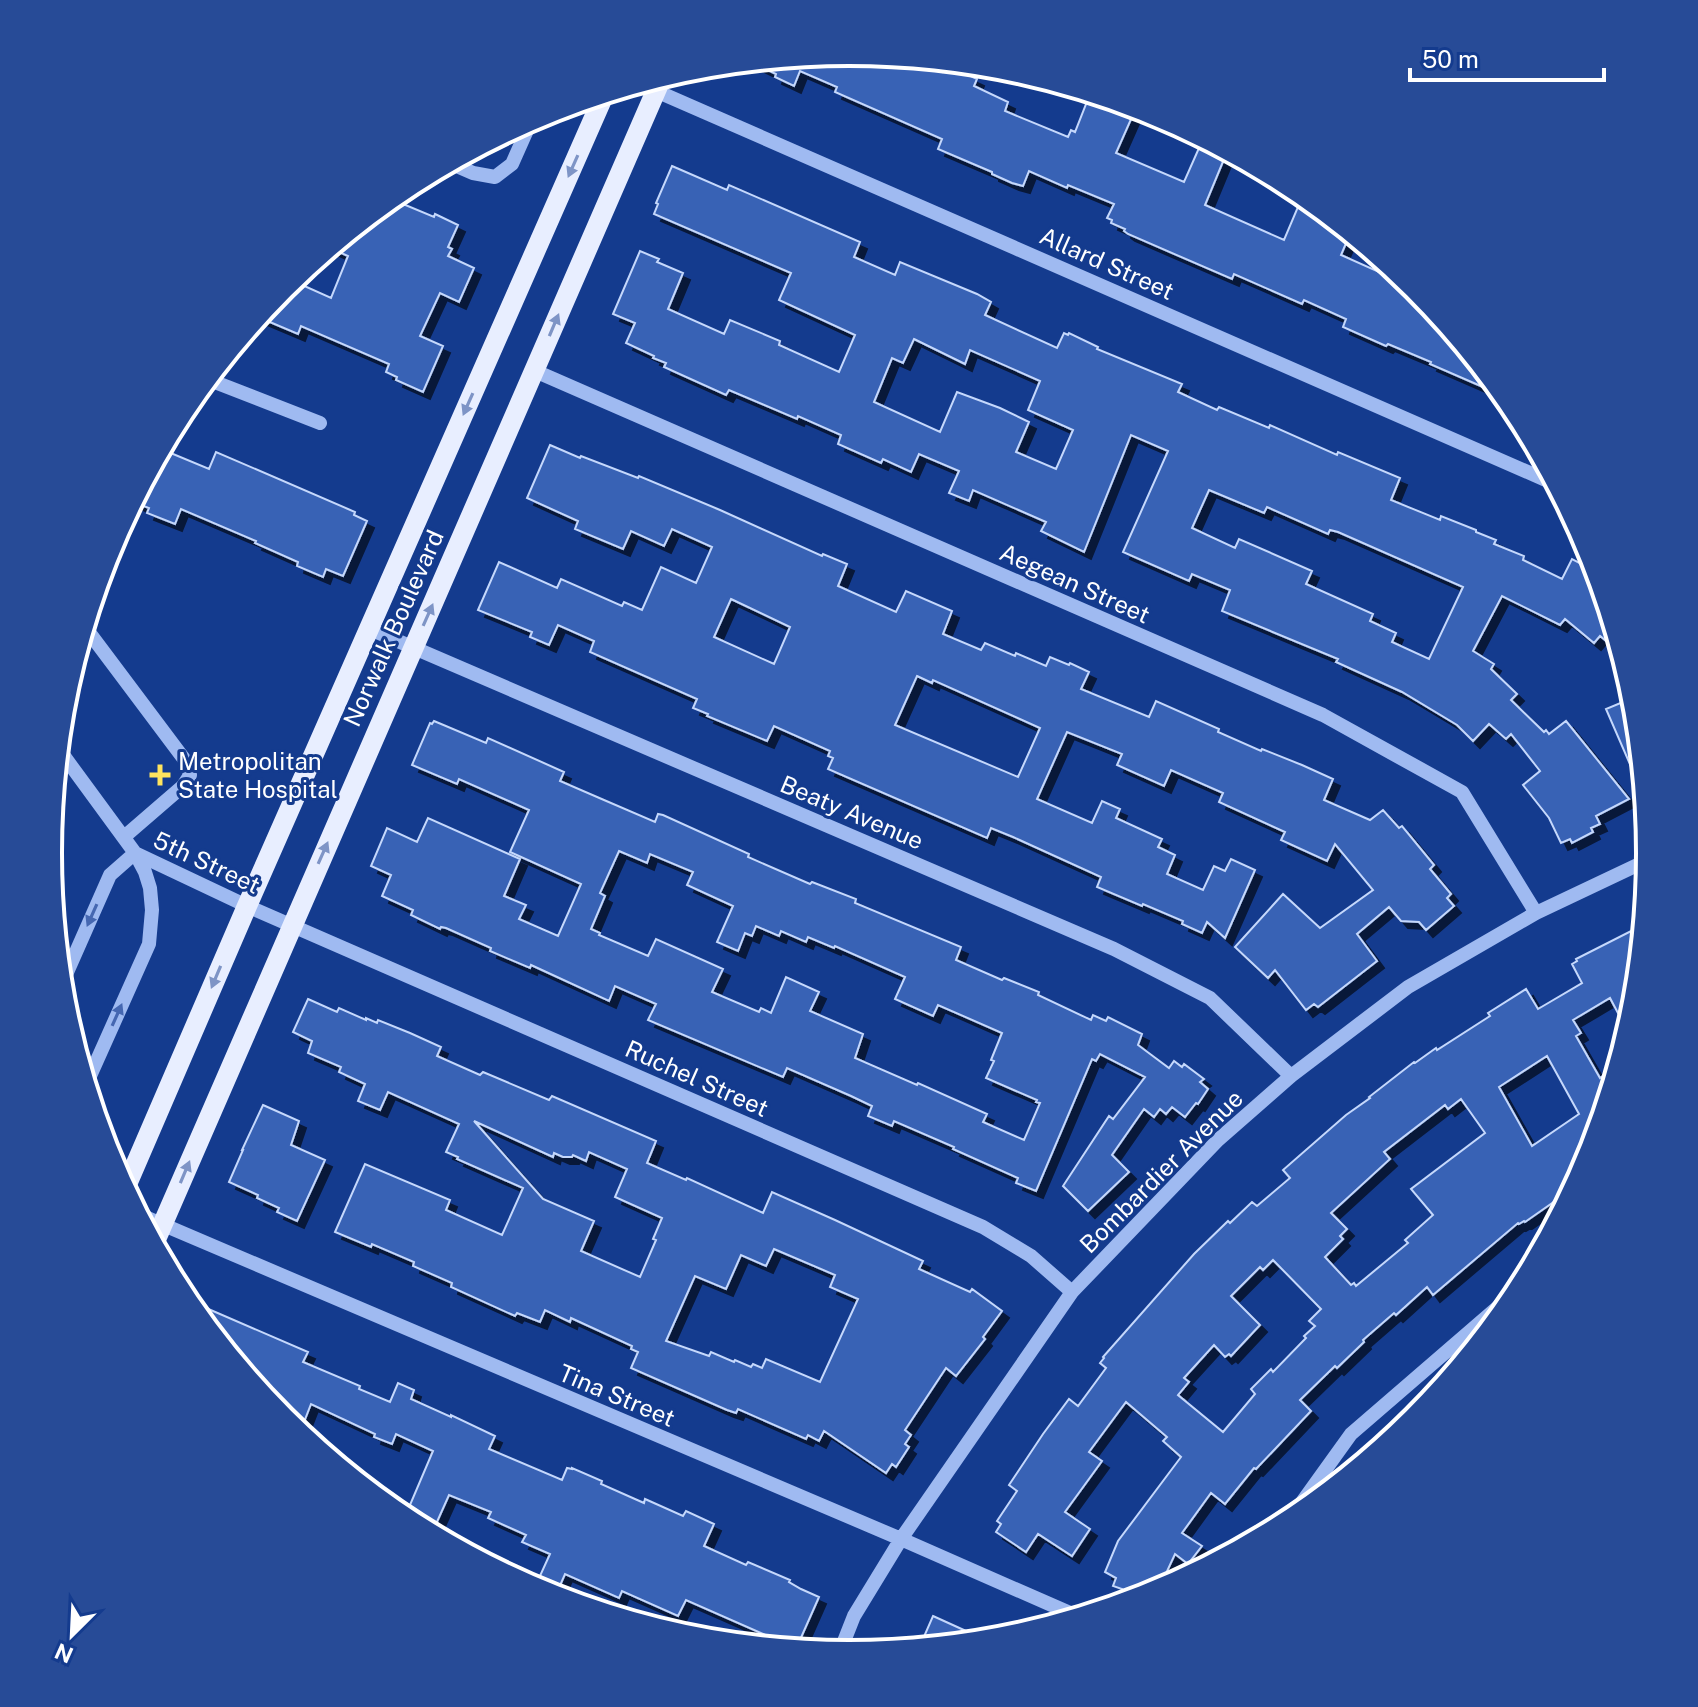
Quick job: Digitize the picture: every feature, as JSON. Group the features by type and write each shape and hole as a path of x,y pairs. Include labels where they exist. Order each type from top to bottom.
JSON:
{"main road":[{"name":"Norwalk Boulevard","path":"159,1232 535,371 650,92"},
{"name":"Norwalk Boulevard","path":"131,1175 599,107"}],"street":[{"name":"Allard Street","path":"664,89 1540,477"},
{"path":"463,168 495,177 512,164 524,137"},
{"name":"Aegean Street","path":"535,371 1323,715 1462,792 1536,913"},
{"path":"218,383 320,423"},
{"name":"Beaty Avenue","path":"370,629 1114,949 1210,998 1291,1076"},
{"path":"93,637 187,763 190,775 183,786 124,837"},
{"name":"5th Street","path":"68,761 135,853 292,924"},
{"path":"70,965 110,875 135,853 150,888 149,944 93,1070"},
{"name":"Bombardier Avenue","path":"845,1640 854,1616 901,1539 1072,1292 1218,1140 1291,1076 1408,987 1536,913 1636,866"},
{"name":"Ruchel Street","path":"292,924 983,1227 1031,1256 1072,1292"},
{"name":"Tina Street","path":"161,1235 901,1539 1064,1611"},
{"path":"1310,1491 1351,1434 1481,1322"}],"building":[{"path":"849,66 971,76 977,79 974,86 1008,102 1005,111 1068,137 1071,130 1075,132 1086,103 1131,119 1116,153 1184,182 1199,149 1223,162 1205,205 1284,240 1298,207 1346,244 1341,255 1378,272 1405,297 1441,335 1482,387 1431,362 1343,327 1346,319 1304,300 1302,304 1234,274 1232,279 1128,234 1107,218 1114,204 1029,171 1023,186 1012,183 938,149 942,139 835,92 837,87 800,71 794,86 775,77 776,74 769,71"},
{"path":"672,166 727,190 729,185 860,242 854,257 895,275 900,262 977,294 991,302 985,315 1057,348 1064,333 1069,333 1097,349 1182,384 1178,392 1217,410 1219,407 1269,428 1270,425 1337,455 1338,452 1400,478 1391,500 1440,520 1441,516 1476,530 1496,540 1494,544 1524,556 1523,560 1562,579 1572,559 1580,563 1606,641 1600,636 1594,643 1565,619 1560,625 1502,596 1473,651 1494,664 1491,669 1517,694 1511,700 1544,732 1546,730 1549,734 1566,721 1629,799 1596,816 1600,824 1591,828 1593,832 1572,843 1570,839 1561,843 1549,818 1523,785 1540,771 1511,734 1506,739 1489,724 1473,741 1457,725 1402,692 1336,662 1338,659 1222,611 1230,590 1192,574 1189,581 1123,552 1168,451 1131,435 1084,552 1041,531 1046,522 973,490 969,501 949,493 959,471 919,454 911,472 883,459 881,463 838,444 841,435 729,390 726,395 664,367 666,363 626,343 635,323 613,314 640,251 683,273 668,309 724,334 730,320 780,341 779,345 839,372 855,335 779,300 791,273 654,214","holes":["914,339 965,364 970,350 1040,381 1028,410 1073,430 1056,469 1016,452 1029,422 957,392 940,432 874,402 892,358 903,363","1209,490 1264,513 1267,507 1328,534 1330,530 1338,532 1463,587 1429,659 1392,642 1396,633 1370,621 1373,614 1306,584 1312,571 1239,539 1235,548 1192,528"]},
{"path":"404,205 458,225 448,247 452,249 448,256 474,268 459,302 440,293 420,336 443,346 423,392 386,372 389,364 301,326 298,334 269,322 305,286 331,298 348,256 341,253"},
{"path":"550,445 580,458 639,476 847,564 838,586 896,612 906,591 952,611 943,634 981,650 985,643 1046,666 1050,657 1070,663 1089,672 1081,689 1149,717 1156,701 1261,751 1333,779 1324,800 1370,820 1383,810 1399,828 1402,826 1434,865 1430,869 1451,894 1447,898 1454,906 1426,930 1419,922 1401,921 1389,907 1357,934 1377,961 1318,1007 1314,1004 1306,1010 1275,970 1268,978 1235,947 1283,894 1320,928 1373,890 1335,844 1327,861 1281,840 1285,832 1219,802 1223,793 1171,770 1164,786 1117,765 1122,754 1067,732 1037,799 1092,823 1102,801 1120,809 1116,818 1162,839 1158,847 1175,855 1167,874 1203,890 1214,866 1225,871 1231,859 1255,870 1225,938 1207,922 1202,933 1182,924 1183,921 1097,887 1101,877 1013,837 991,828 987,838 828,769 833,758 828,756 830,751 774,726 767,741 707,716 693,708 697,699 590,652 594,641 558,625 549,645 530,637 532,632 478,610 499,562 557,588 561,579 622,606 624,602 642,610 661,567 696,583 712,547 672,529 664,546 631,531 623,549 575,529 578,521 527,498","holes":["731,599 790,627 774,664 714,637","917,676 932,683 933,680 1040,728 1018,777 895,725"]},
{"path":"216,452 355,512 354,515 367,521 343,576 326,569 323,577 297,566 298,562 256,541 181,509 175,524 147,513 149,508 143,506 171,453 209,469"},
{"path":"1621,703 1630,765 1606,709"},
{"path":"434,721 486,743 488,738 564,772 560,781 655,822 658,814 663,815 749,854 748,857 810,884 812,882 856,899 855,903 961,947 956,960 1039,992 1038,995 1091,1020 1093,1015 1106,1021 1108,1017 1142,1034 1138,1045 1169,1068 1174,1061 1182,1067 1184,1064 1204,1079 1200,1082 1208,1089 1185,1117 1172,1107 1166,1114 1160,1109 1154,1117 1144,1109 1112,1155 1129,1172 1088,1211 1063,1186 1109,1116 1113,1119 1145,1077 1100,1054 1096,1061 1092,1059 1036,1191 1016,1183 1018,1178 954,1147 894,1121 892,1126 868,1116 872,1106 851,1096 787,1068 783,1077 648,1020 656,1004 615,986 609,1001 531,965 530,968 490,951 491,948 446,928 440,929 411,915 413,910 382,896 391,875 371,866 387,828 417,842 428,818 520,859 504,896 526,905 519,919 558,936 581,884 510,852 529,810 459,779 457,784 412,765","holes":["619,851 647,863 650,854 693,872 687,885 733,906 717,942 738,951 745,933 752,936 756,926 779,936 781,931 806,942 808,937 905,977 895,999 933,1016 938,1005 1002,1033 986,1078 1040,1103 1024,1140 983,1122 987,1114 855,1058 863,1034 810,1011 819,992 786,977 771,1013 761,1008 759,1012 712,992 723,969 656,939 648,956 591,929 605,896 600,893"]},
{"path":"1631,931 1619,1015 1610,998 1573,1020 1581,1033 1576,1036 1600,1078 1603,1076 1576,1155 1556,1201 1525,1222 1518,1223 1433,1295 1427,1287 1363,1340 1300,1400 1311,1411 1254,1468 1225,1504 1211,1493 1182,1533 1202,1546 1189,1563 1175,1554 1166,1574 1120,1592 1122,1589 1113,1586 1116,1578 1105,1572 1118,1541 1181,1457 1163,1441 1167,1437 1126,1402 1089,1452 1102,1461 1065,1512 1090,1529 1072,1556 1038,1534 1026,1552 996,1532 1001,1524 997,1521 1017,1491 1009,1485 1043,1434 1069,1399 1078,1406 1106,1368 1100,1363 1103,1357 1194,1254 1252,1202 1257,1206 1290,1178 1283,1170 1414,1062 1490,1016 1488,1013 1526,989 1538,1009 1582,983 1572,964","holes":["1547,1056 1579,1114 1532,1146 1499,1087","1461,1099 1485,1133 1411,1189 1433,1215 1405,1240 1408,1243 1356,1286 1354,1283 1351,1285 1325,1257 1343,1239 1340,1236 1347,1229 1331,1213 1390,1159 1384,1152 1445,1105 1448,1109","1273,1260 1321,1309 1309,1321 1315,1326 1304,1336 1306,1338 1273,1372 1271,1369 1251,1389 1255,1394 1223,1432 1178,1395 1189,1382 1184,1378 1214,1345 1225,1357 1231,1356 1260,1325 1231,1296 1260,1267 1263,1270"]},
{"path":"308,999 337,1012 339,1008 366,1020 377,1023 378,1020 441,1047 437,1056 480,1075 483,1072 549,1100 552,1096 656,1141 647,1163 763,1213 772,1192 923,1261 919,1269 970,1292 972,1289 1002,1311 956,1376 946,1368 905,1430 911,1435 905,1444 909,1447 896,1467 892,1464 886,1473 824,1431 819,1441 808,1435 806,1439 738,1409 736,1413 727,1410 631,1368 638,1352 631,1349 632,1346 571,1318 570,1322 545,1310 540,1322 517,1313 515,1316 451,1287 452,1283 413,1266 414,1262 335,1232 365,1164 450,1200 446,1210 502,1235 523,1188 446,1152 459,1124 388,1092 380,1110 358,1101 365,1084 339,1072 341,1067 308,1053 312,1041 293,1032","holes":["474,1121 553,1157 554,1153 563,1157 573,1155 586,1161 589,1152 627,1169 615,1197 662,1218 640,1277 581,1251 594,1221 543,1199","774,1249 835,1275 830,1287 858,1299 820,1382 766,1359 762,1368 753,1364 751,1367 711,1352 709,1356 666,1341 695,1276 726,1289 741,1255 766,1266"]},
{"path":"263,1105 299,1121 291,1145 325,1160 297,1221 277,1212 279,1208 257,1198 258,1195 229,1182"},
{"path":"208,1309 308,1352 303,1362 390,1402 398,1383 414,1390 411,1399 495,1436 489,1449 562,1480 567,1468 572,1468 644,1503 645,1499 683,1516 686,1511 714,1524 704,1546 790,1580 819,1597 798,1639 768,1636 686,1600 678,1616 622,1591 619,1598 565,1574 560,1586 548,1581 539,1577 550,1554 522,1542 526,1535 488,1518 491,1512 449,1495 436,1523 409,1506 433,1451 396,1434 392,1444 311,1404 304,1421 257,1372"},
{"path":"933,1616 967,1631 952,1634 924,1637"}],"place":[{"name":"Metropolitan State Hospital","path":"160,775"}]}
